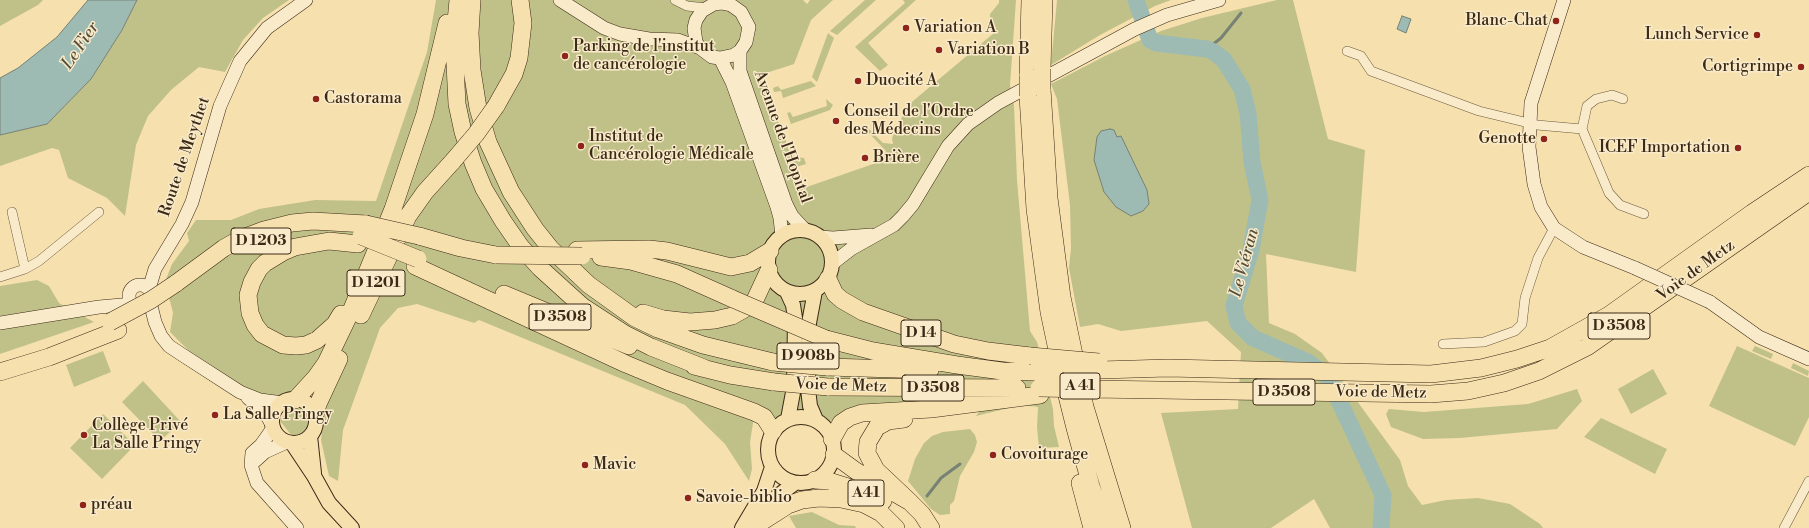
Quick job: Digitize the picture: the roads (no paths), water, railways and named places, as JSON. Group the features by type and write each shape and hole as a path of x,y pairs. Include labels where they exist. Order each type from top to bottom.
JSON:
{"highway":[{"name":"D 1201","path":"289,401 316,378 326,363 352,309 393,209 416,142 432,88 452,0"},
{"path":"458,0 454,44 457,104 462,132 484,189 503,221 521,247 540,268 582,306 634,338 704,368"},
{"path":"472,0 470,33 472,70 478,108 488,142 498,165 521,208 551,249 576,273 618,307 658,329 724,351 773,362 827,367 1002,371"},
{"name":"D 1201","path":"315,415 328,383 397,237 417,203 476,134 496,106 514,74 519,58 523,23 520,0"},
{"name":"A 41","path":"1030,0 1035,72 1034,202 1049,312 1068,401 1091,486 1106,528"},
{"name":"A 41","path":"1035,72 1044,0"},
{"name":"A 41","path":"1035,92 1062,297 1085,407 1122,528"},
{"name":"Voie de Metz","path":"1168,368 1431,374 1481,368 1528,356 1589,328 1627,303 1752,213 1809,175"},
{"name":"Voie de Metz","path":"579,253 615,258 677,274 826,339 873,351 1002,371 1098,389 1402,394 1450,393 1486,387 1522,377 1555,364 1603,337 1757,227 1809,192"},
{"name":"D 1203","path":"0,372 62,352 114,326 151,300 176,290 224,248 264,230 292,223 313,221 362,235 416,262"},
{"path":"362,235 314,242 295,247 274,257 259,269 252,282 248,295 250,313 255,325 262,334 272,341 283,345 306,345 326,334 335,324 366,273"},
{"name":"D 1203","path":"362,235 419,236 461,248 496,255 579,253"},
{"path":"579,253 649,249 667,251 731,267 750,263 770,251"},
{"path":"416,262 478,294 626,364 667,381 756,425 770,437"},
{"name":"D 3508","path":"416,262 632,347 704,368"},
{"path":"576,273 610,296 643,313 675,321 697,322 723,319 748,307 758,295 769,270"},
{"name":"D 14","path":"830,271 835,294 842,300 869,314 954,344 988,351 1036,378 1100,366 1168,368"},
{"path":"1049,312 1051,340 1062,407 1092,528"},
{"name":"D 1203","path":"0,360 56,342 114,326"},
{"name":"Voie de Metz","path":"704,368 730,375 774,382 828,387 1036,378"},
{"path":"931,528 922,514 876,470 870,461 867,446 874,431 880,424 888,421 933,415 987,401 1036,378"},
{"path":"910,502 856,471 833,447 842,423 857,414 931,409 987,401"},
{"name":"A41","path":"815,480 829,481 873,495 894,512 903,528"},
{"path":"747,525 788,505 819,498 842,499 864,504 881,513 896,528"}],"main road":[{"path":"805,230 820,237 830,248 830,271 815,291 798,295 787,292 776,283 769,270 770,251 777,240 782,236 793,231 805,230"},
{"name":"D 908b","path":"815,291 809,323 808,389 810,406 816,420"},
{"name":"D 908b","path":"787,292 794,309 794,388 788,419"},
{"path":"289,442 304,441 310,436 315,426 315,415 309,406 289,401 275,411 273,426 278,436 289,442 314,476 328,503 352,528"},
{"path":"800,416 816,420 826,428 833,447 827,470 815,480 803,483 795,483 783,478 772,467 768,457 770,437 788,419 800,416"},
{"path":"310,436 314,476"},
{"path":"747,525 766,487 772,467"},
{"path":"747,525 795,483"}],"street":[{"name":"Route de Meythet","path":"140,297 182,224 192,202 220,106 233,75 247,51 267,28 306,0"},
{"path":"560,0 604,28 620,34 649,39 678,40 700,48 706,53 720,58 727,57 740,51 746,42 749,32 748,22 744,15 736,8 724,3 714,4 706,8 699,15 694,26 678,40"},
{"path":"675,0 687,6 706,8"},
{"path":"1564,0 1536,80 1530,103 1528,123 1529,153 1534,184 1541,207 1554,228 1583,247 1635,268 1710,302 1759,337 1809,359"},
{"path":"830,271 851,249 894,225 908,211 948,146 968,124 1008,96 1053,74 1135,29 1154,20 1213,1"},
{"path":"687,6 694,26 694,35 700,48"},
{"name":"Avenue de l'Hopital","path":"740,51 740,71 786,204 792,216 805,230"},
{"path":"1347,51 1361,56 1371,71 1479,111 1528,123 1582,129"},
{"name":"Avenue de l'Hopital","path":"720,58 732,82 777,207 782,236"},
{"path":"1623,99 1612,96 1596,99 1587,106 1582,129 1609,193 1620,205 1644,214"},
{"path":"12,212 25,270"},
{"path":"0,277 25,270 40,261 99,212"},
{"path":"1443,344 1484,342 1515,331 1522,324 1526,298 1538,258 1554,228"},
{"path":"820,237 833,238 876,234"},
{"path":"0,322 99,307 140,297 155,322 161,336 170,346 191,362 240,392 266,414 273,426 261,445 252,453 251,465 257,484 297,528"},
{"path":"1743,325 1762,331 1809,353"},
{"path":"240,392 260,400 289,401"},
{"path":"251,465 265,452 289,442"},
{"path":"1786,524 1809,481"}],"water":[{"name":"Le Fier","path":"88,0 137,0 122,30 91,79 47,124 0,135 0,78 18,68 57,37"},
{"path":"1402,16 1411,19 1406,33 1397,29"},
{"path":"1110,129 1114,130 1117,137 1121,136 1147,190 1149,204 1143,211 1131,216 1116,207 1104,192 1094,160 1097,137 1101,131"}],"waterway":[{"name":"Le Viéran","path":"1136,0 1150,40 1156,43 1207,49 1214,52 1224,60 1242,89 1248,113 1252,162 1260,200 1251,250 1234,306 1238,323 1253,338 1308,362 1328,377 1383,495 1381,528"},
{"path":"1207,49 1221,38 1241,13"},
{"path":"927,496 941,478 960,464"}],"place":[{"name":"Blanc-Chat","path":"1556,21"},
{"name":"Variation A","path":"906,28"},
{"name":"Lunch Service","path":"1757,35"},
{"name":"Variation B","path":"939,50"},
{"name":"Parking de l'institut de cancérologie","path":"565,56"},
{"name":"Cortigrimpe","path":"1801,67"},
{"name":"Duocité A","path":"858,81"},
{"name":"Castorama","path":"316,99"},
{"name":"Conseil de l'Ordre des Médecins","path":"836,121"},
{"name":"Genotte","path":"1544,139"},
{"name":"Institut de Cancérologie Médicale","path":"581,146"},
{"name":"ICEF Importation","path":"1738,148"},
{"name":"Brière","path":"865,158"},
{"name":"La Salle Pringy","path":"215,415"},
{"name":"Collège Privé La Salle Pringy","path":"84,435"},
{"name":"Covoiturage","path":"993,455"},
{"name":"Mavic","path":"585,465"},
{"name":"Savoie-biblio","path":"688,498"},
{"name":"préau","path":"83,505"}]}
